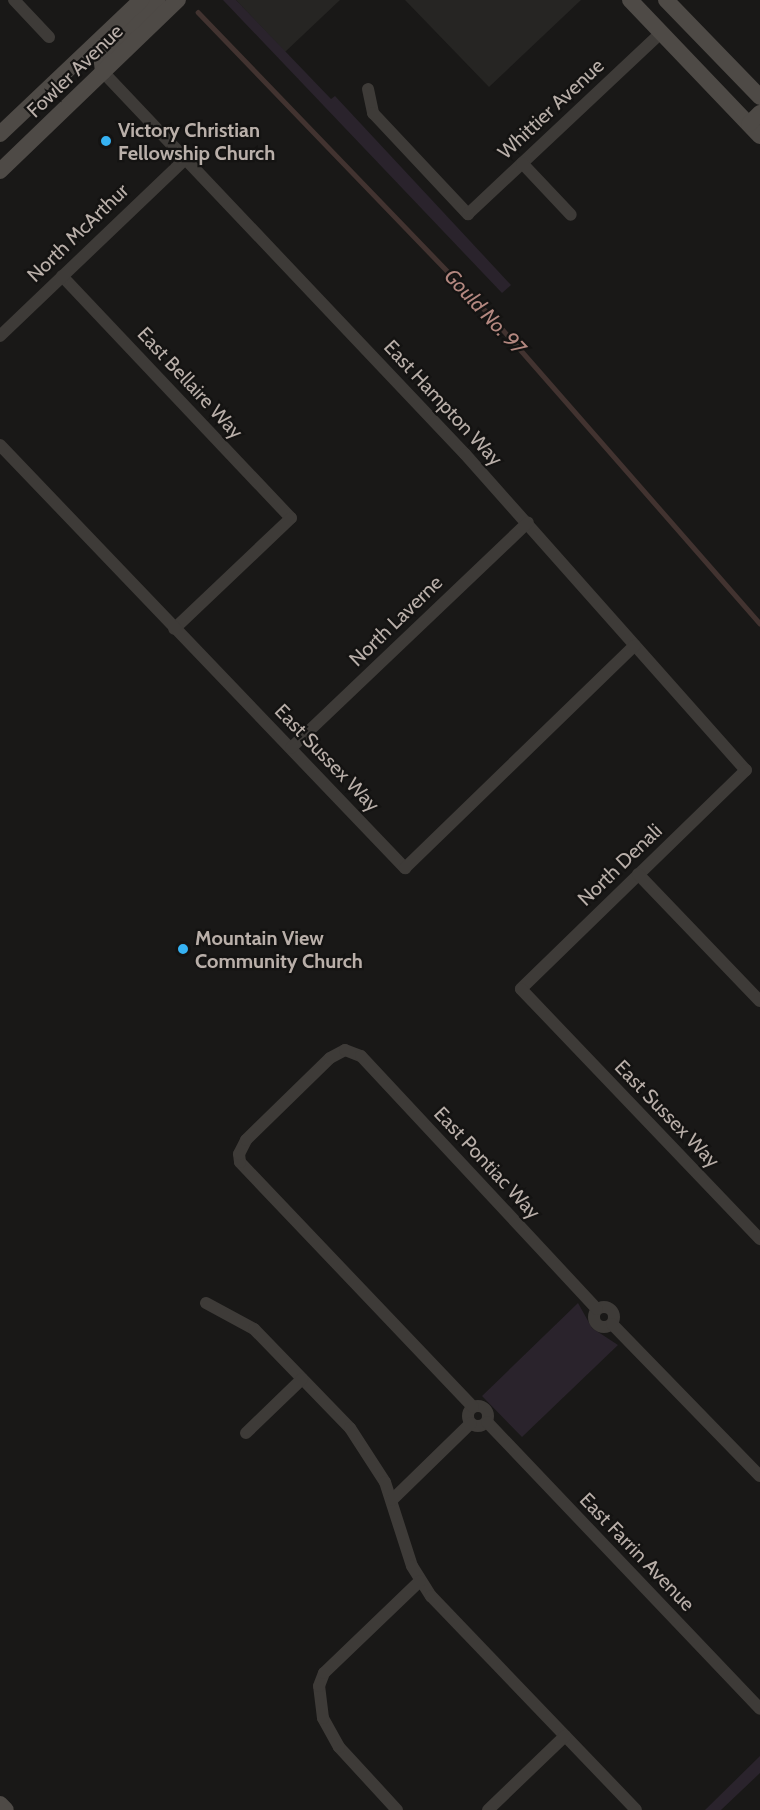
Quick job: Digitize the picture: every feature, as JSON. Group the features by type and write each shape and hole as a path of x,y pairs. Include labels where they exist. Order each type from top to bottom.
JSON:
{"main road":[{"name":"Fowler Avenue","path":"0,134 141,0"},
{"path":"103,72 102,62 107,50 158,0"},
{"name":"Fowler Avenue","path":"0,171 178,0"},
{"path":"630,0 756,124"},
{"path":"666,0 760,97"},
{"path":"0,1804 6,1810"}],"street":[{"path":"14,0 49,37"},
{"name":"Whittier Avenue","path":"368,89 373,113 468,214 661,33"},
{"name":"East Hampton Way","path":"103,72 528,522 746,770"},
{"name":"North McArthur","path":"0,336 184,159"},
{"path":"522,163 571,215"},
{"name":"East Bellaire Way","path":"62,276 291,518 174,628"},
{"name":"East Sussex Way","path":"0,445 405,868 635,645"},
{"name":"North Laverne","path":"291,748 528,522"},
{"name":"North Denali","path":"521,988 746,770"},
{"path":"638,874 760,1001"},
{"name":"East Sussex Way","path":"521,988 760,1239"},
{"name":"East Pontiac Way","path":"473,1407 246,1170 239,1155 246,1140 330,1058 345,1050 361,1056 597,1309 594,1315 597,1324 606,1327 612,1324 760,1476"},
{"path":"206,1303 254,1329 365,1446 392,1500 405,1548 420,1581 636,1810"},
{"path":"246,1433 302,1378"},
{"path":"473,1407 486,1409 487,1422 480,1426 471,1423 468,1414 473,1407"},
{"name":"East Farrin Avenue","path":"487,1422 760,1709"},
{"path":"392,1500 471,1423"},
{"path":"397,1810 339,1747 323,1718 319,1686 324,1673 420,1581"},
{"path":"488,1810 565,1736"}],"shaded area":[{"path":"223,0 236,0 331,99 335,96 511,285 502,293"},
{"path":"236,0 340,0 285,52"},
{"path":"405,0 581,0 489,87"},
{"path":"578,1303 592,1328 618,1345 522,1437 482,1396"},
{"path":"760,1756 760,1773 721,1810 705,1810"}],"waterway":[{"name":"Gould No. 97","path":"198,12 497,323 760,623"}],"place":[{"name":"Victory Christian Fellowship Church","path":"106,141"},
{"name":"Mountain View Community Church","path":"183,949"}]}
